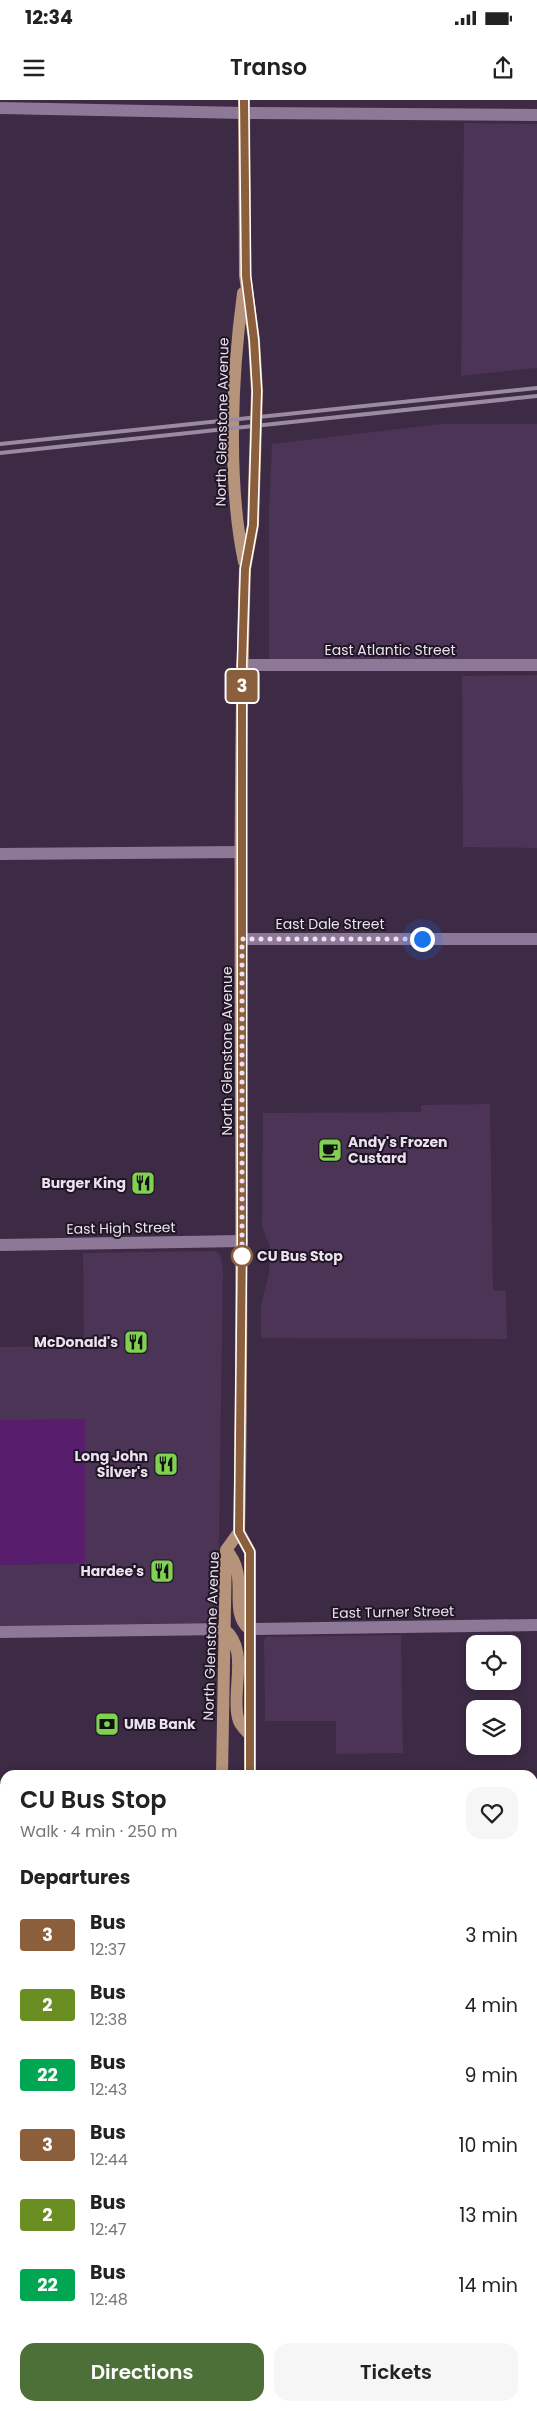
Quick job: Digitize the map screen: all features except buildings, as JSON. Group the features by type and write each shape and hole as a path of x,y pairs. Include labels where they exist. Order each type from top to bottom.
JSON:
{"main road":[{"name":"North Glenstone Avenue","path":"244,100 246,276 254,340 257,401 253,525 245,569 242,665 241,852 242,1241 239,1532 250,1552 250,1770"},
{"name":"North Glenstone Avenue","path":"245,569 237,528 234,446 237,342 246,276"},
{"name":"North Glenstone Avenue","path":"222,1770 226,1550 239,1532"},
{"path":"226,1550 235,1558 238,1567 240,1618 249,1629"},
{"path":"224,1629 231,1634 236,1646 238,1719 250,1734"}],"street":[{"path":"0,108 537,116"},
{"name":"East Atlantic Street","path":"242,665 537,665"},
{"path":"0,854 241,852"},
{"name":"East Dale Street","path":"242,939 537,939"},
{"name":"East High Street","path":"0,1246 242,1241"},
{"name":"East Turner Street","path":"249,1629 537,1625"},
{"path":"0,1632 224,1629"}],"shaded area":[{"path":"464,123 537,124 537,368 461,376"},
{"path":"440,424 537,424 537,659 274,660 269,658 269,511 272,444"},
{"path":"537,675 537,848 463,847 462,676"},
{"path":"490,1104 493,1290 506,1291 507,1339 261,1338 261,1305 269,1273 270,1247 262,1227 263,1113 421,1112 421,1105"},
{"path":"215,1251 220,1254 223,1268 218,1607 215,1616 210,1620 198,1623 0,1626 0,1565 85,1563 85,1420 0,1420 0,1347 84,1346 83,1253"},
{"path":"85,1419 85,1563 0,1565 0,1420"},
{"path":"401,1635 403,1753 336,1754 336,1721 265,1721 264,1641 266,1637"}],"railway":[{"path":"0,444 537,388"},
{"path":"0,453 537,396"}],"bus line":[{"name":"3","path":"244,100 246,276 254,340 257,391 257,450 253,525 245,569 242,665 241,852 243,1206 239,1532 250,1552 250,1770"}],"place":[{"name":"Andy's Frozen Custard","path":"330,1150"},
{"name":"Burger King","path":"143,1183"},
{"name":"CU Bus Stop","path":"242,1256"},
{"name":"McDonald's","path":"136,1342"},
{"name":"Long John Silver's","path":"166,1464"},
{"name":"Hardee's","path":"162,1571"},
{"name":"UMB Bank","path":"107,1724"}],"route":[{"path":"242,1256 242,1259 242,939 422,939"}]}
